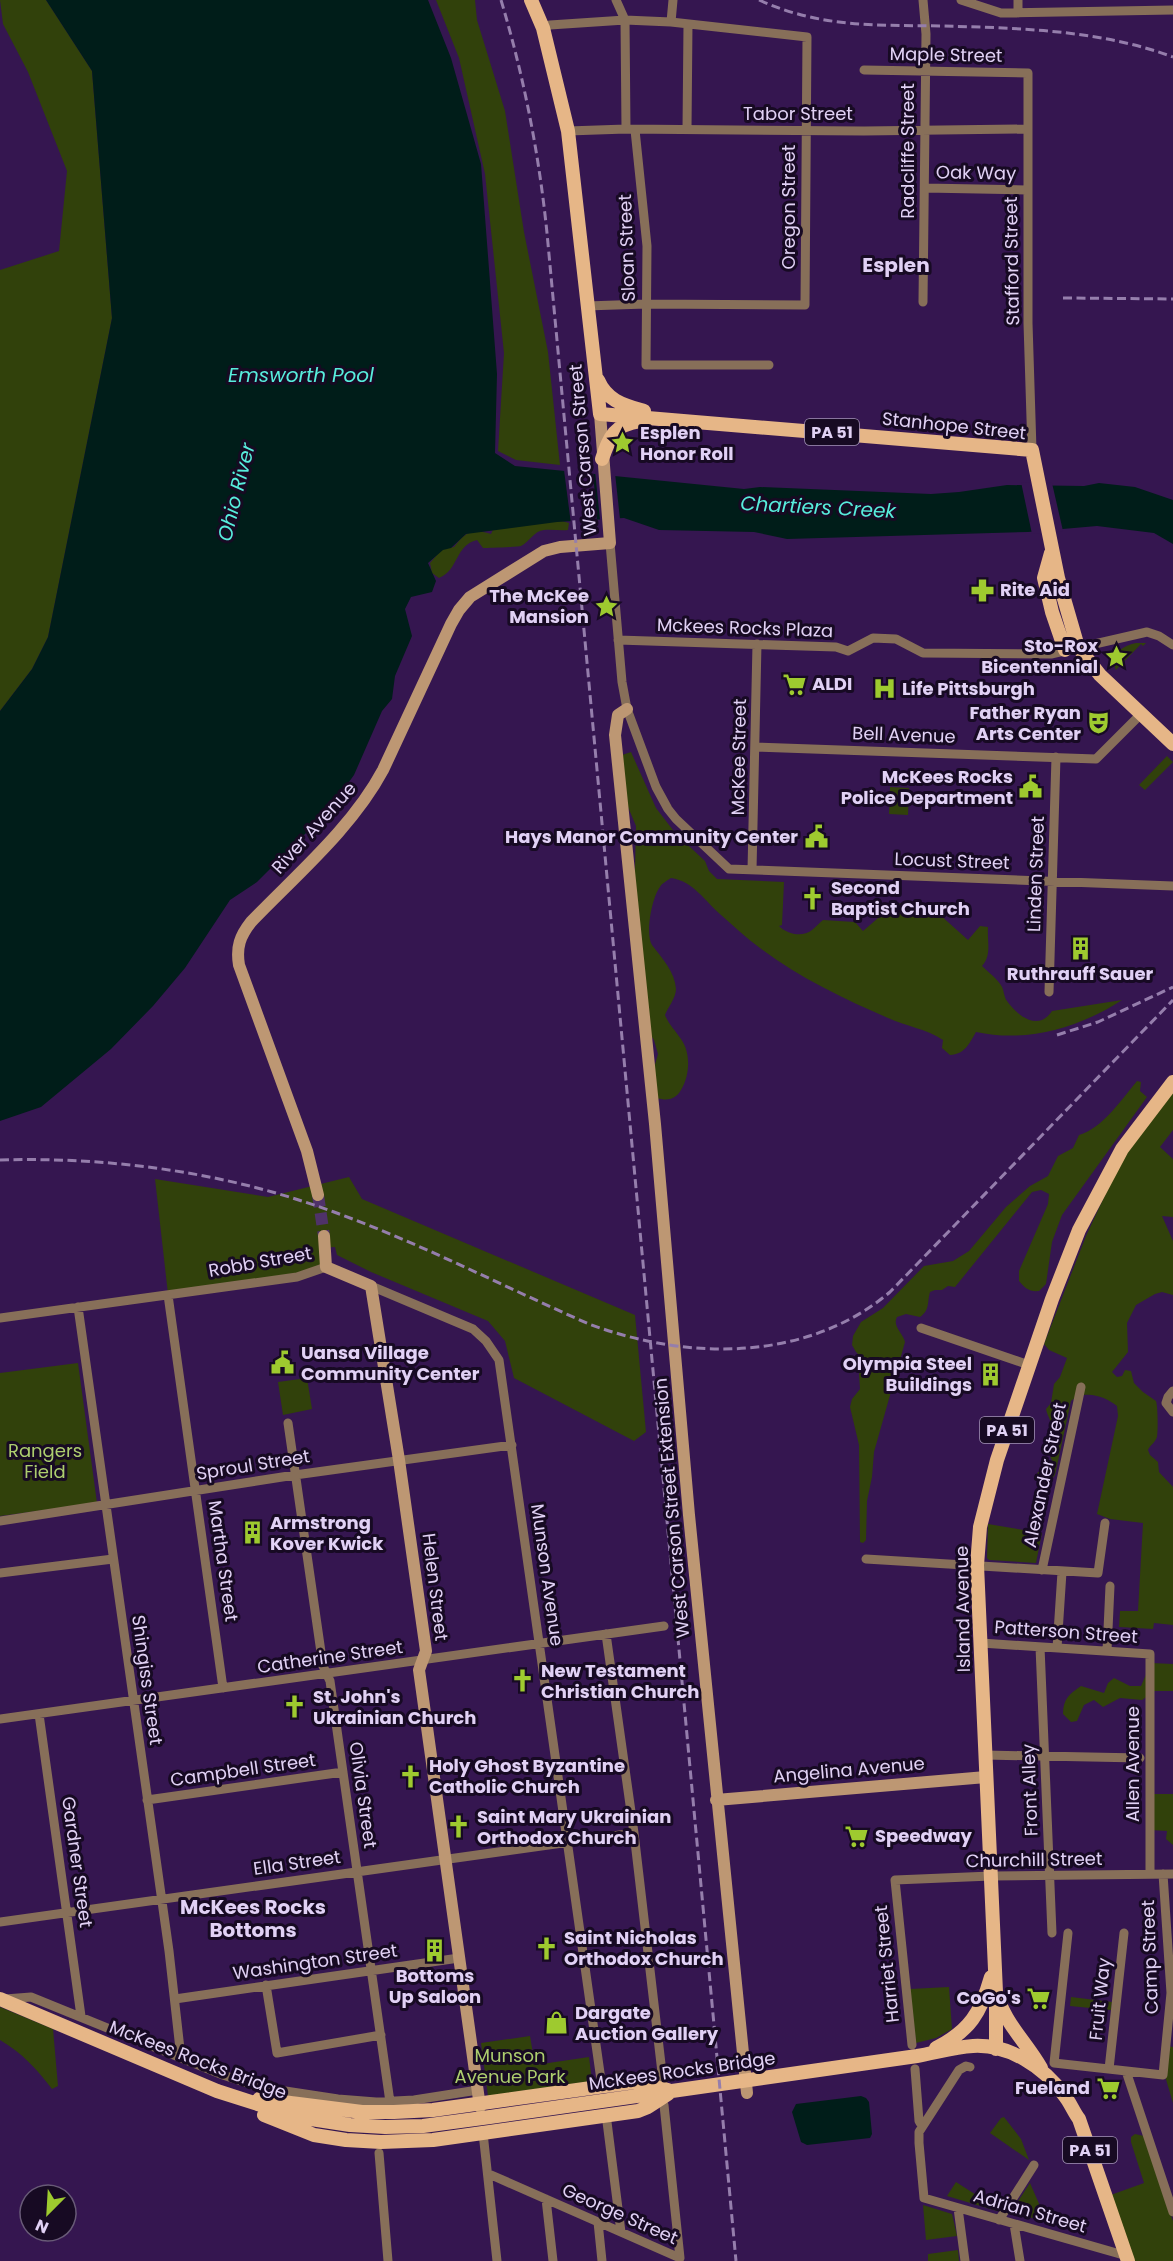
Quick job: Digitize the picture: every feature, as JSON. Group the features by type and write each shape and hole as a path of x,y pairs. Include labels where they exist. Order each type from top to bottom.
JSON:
{"main road":[{"name":"West Carson Street","path":"531,0 543,28 568,131 600,414"},
{"path":"595,373 601,387 610,398 620,404 664,419"},
{"name":"Stanhope Street","path":"600,414 1032,450 1072,649"},
{"path":"602,460 608,441 621,426 664,419"},
{"path":"1072,649 1172,741"},
{"name":"Island Avenue","path":"996,2049 995,1966 977,1565 980,1527 997,1460 1071,1250 1098,1192 1122,1149 1173,1082"},
{"path":"917,2056 953,2039 972,2022 985,2000 995,1966"},
{"path":"996,1992 1006,2016 1046,2075"},
{"name":"McKees Rocks Bridge","path":"0,1999 217,2089 298,2117 350,2126 385,2127 450,2122 663,2093 972,2046 996,2049"},
{"name":"PA 51","path":"996,2049 1024,2058 1046,2075 1066,2097 1069,2106 1079,2119 1127,2259"},
{"name":"PA 51","path":"1018,2057 1020,2063 1041,2079 1062,2102 1069,2106"},
{"path":"217,2089 260,2099 362,2112 433,2110 479,2100 634,2082 663,2093"},
{"path":"217,2089 247,2109 303,2132 327,2138 365,2142 406,2142 638,2111 663,2093"}],"street":[{"path":"616,0 625,20"},
{"path":"671,22 673,0"},
{"name":"Radcliffe Street","path":"923,0 926,34 923,302"},
{"path":"1018,0 1018,13"},
{"path":"965,1 1001,13 1173,10"},
{"path":"543,28 550,25 625,20 688,24 687,129"},
{"name":"Sloan Street","path":"625,20 630,129 647,246 646,365 769,365"},
{"name":"Oregon Street","path":"646,304 805,305 807,37 688,24"},
{"name":"Maple Street","path":"864,70 1028,73"},
{"name":"Stafford Street","path":"1028,73 1027,190 1032,450"},
{"name":"Tabor Street","path":"568,131 1028,129"},
{"name":"Oak Way","path":"925,188 1027,190"},
{"path":"586,306 646,304"},
{"name":"West Carson Street","path":"600,414 607,521 627,710 656,787 668,809 729,869"},
{"name":"River Avenue","path":"318,1195 309,1157 239,964 237,946 240,938 251,922 351,818 372,790 387,764 447,630 464,603 482,589 544,551 560,547 610,543"},
{"name":"Mckees Rocks Plaza","path":"618,640 836,647 848,651 873,638 896,639 923,653 1051,654 1147,632 1173,645"},
{"name":"McKee Street","path":"752,870 757,644"},
{"name":"West Carson Street Extension","path":"627,710 618,715 615,735 655,1124 716,1800 747,2093"},
{"name":"Bell Avenue","path":"756,747 1096,759 1141,714"},
{"name":"Linden Street","path":"1048,992 1056,757"},
{"name":"Locust Street","path":"729,869 1173,886"},
{"path":"324,1236 326,1267"},
{"name":"Robb Street","path":"0,1318 297,1277 326,1267 473,1329 486,1341 499,1360"},
{"name":"Helen Street","path":"371,1286 426,1651 419,1670 479,2100"},
{"name":"Martha Street","path":"168,1295 224,1688"},
{"name":"Shingiss Street","path":"78,1307 182,2058"},
{"path":"921,1328 1029,1365"},
{"name":"Munson Avenue","path":"499,1360 601,2080"},
{"name":"Alexander Street","path":"1042,1570 1081,1387"},
{"path":"1171,1410 1166,1403 1173,1391"},
{"name":"Olivia Street","path":"288,1423 323,1666 330,1681 390,2102"},
{"name":"Sproul Street","path":"0,1521 295,1475 512,1445"},
{"path":"866,1559 1098,1573 1105,1523"},
{"path":"0,1574 113,1559"},
{"path":"1057,1648 1062,1572"},
{"path":"1107,1651 1110,1586"},
{"name":"Catherine Street","path":"0,1719 664,1626"},
{"path":"606,1634 634,1833 663,2093 678,2260"},
{"name":"Patterson Street","path":"981,1643 1149,1654"},
{"name":"Front Alley","path":"1040,1647 1052,1933"},
{"name":"Allen Avenue","path":"1149,1654 1150,1874"},
{"name":"Gardner Street","path":"39,1714 81,2016"},
{"path":"985,1755 1140,1758"},
{"name":"Campbell Street","path":"147,1800 343,1772"},
{"name":"Angelina Avenue","path":"716,1800 986,1777"},
{"name":"Ella Street","path":"0,1922 634,1833"},
{"name":"Churchill Street","path":"895,1880 991,1876 1168,1874"},
{"name":"Camp Street","path":"1126,2071 1163,2075 1171,1993 1168,1874"},
{"name":"Harriet Street","path":"895,1880 917,2056 919,2121 922,2126 919,2143 924,2198"},
{"path":"1046,2075 1054,2063 1068,1933"},
{"name":"Fruit Way","path":"1109,2069 1124,1933"},
{"name":"Washington Street","path":"175,1999 459,1958"},
{"path":"266,1985 277,2053 381,2036"},
{"path":"0,1999 31,1997 259,2087 338,2099 390,2102 479,2100"},
{"path":"1054,2063 1126,2071 1173,2212"},
{"path":"922,2126 959,2070 966,2066 970,2067"},
{"path":"607,2122 621,2232"},
{"path":"483,2131 497,2261"},
{"path":"379,2152 388,2261"},
{"path":"999,2220 1034,2165"},
{"name":"George Street","path":"489,2174 621,2232 678,2260"},
{"name":"Adrian Street","path":"924,2198 1127,2259"},
{"name":"George Street","path":"546,2199 553,2261"},
{"path":"958,2208 965,2261"},
{"path":"598,2222 602,2261"},
{"path":"1014,2224 1020,2261"}],"green space":[{"path":"0,0 46,0 92,71 112,318 48,637 32,669 0,711 0,270 59,251 67,171 28,72 3,24"},
{"path":"436,0 475,0 477,20 505,111 524,232 548,352 560,465 516,460 498,451 504,353 485,174 459,58"},
{"path":"562,521 569,523 568,530 540,531 521,546 483,548 477,540 465,547 445,574 439,578 432,573 430,563 442,549 454,547 470,533 478,531 491,534 495,525"},
{"path":"1136,643 1146,643 1143,646 1141,644 1116,670 1114,660 1118,652"},
{"path":"631,752 656,808 676,834 705,861 709,871 717,879 784,882 782,925 779,926 786,931 804,934 823,920 855,922 863,931 892,906 904,902 929,905 968,940 980,926 988,927 988,953 982,966 1000,984 1012,1007 1028,1020 1041,1020 1052,1011 1122,1000 1088,1018 1052,1031 1014,1036 976,1032 963,1050 950,1055 942,1048 943,1040 937,1036 855,1003 790,969 750,940 692,887 671,878 662,884 654,899 649,933 652,945 667,966 675,983 675,996 665,1015 684,1045 688,1064 686,1078 679,1093 670,1099 657,1098 654,1068 658,1054 654,1040 645,1027 634,912 636,826 623,795 619,756"},
{"path":"1167,756 1173,762 1145,790 1139,785"},
{"path":"890,787 909,788 908,815 889,814"},
{"path":"1137,1081 1141,1082 1140,1091 1147,1097 1062,1215 1052,1242 1046,1284 1039,1291 1023,1286 1019,1281 1019,1271 1048,1204 1049,1194 1041,1190 1032,1192 955,1287 948,1286 942,1290 930,1292 927,1309 920,1317 906,1314 897,1317 896,1323 905,1342 874,1452 867,1501 866,1540 863,1543 860,1542 859,1445 850,1407 852,1399 860,1389 859,1374 864,1360 852,1345 853,1336 861,1322 883,1308 924,1266 953,1261 969,1251 1006,1207 1030,1186 1048,1176 1058,1156 1073,1148 1079,1135 1104,1120"},
{"path":"1173,1090 1173,1130 1160,1147 1173,1159 1173,1217 1162,1216 1173,1241 1173,1295 1162,1292 1136,1305 1127,1323 1128,1352 1112,1372 1117,1377 1122,1376 1125,1370 1131,1371 1134,1383 1156,1401 1157,1437 1148,1450 1158,1462 1159,1472 1173,1487 1173,1625 1154,1623 1153,1629 1119,1627 1120,1611 1138,1611 1143,1523 1110,1519 1097,1514 1118,1416 1117,1406 1107,1399 1094,1395 1082,1395 1071,1401 1055,1475 1051,1480 1038,1479 1036,1476 1038,1472 1049,1471 1052,1460 1049,1451 1051,1424 1046,1409 1051,1403 1054,1384 1060,1377 1067,1358 1049,1350 1044,1344 1086,1236 1125,1152"},
{"path":"349,1177 362,1199 635,1315 646,1432 634,1441 514,1378 505,1341 488,1321 371,1272 337,1255 335,1247 319,1248 321,1269 168,1294 155,1179 268,1197"},
{"name":"Rangers Field","path":"78,1363 97,1503 0,1516 0,1373"},
{"path":"307,1378 312,1409 283,1415 278,1382"},
{"path":"988,1524 1042,1533 1036,1563 989,1560 987,1558"},
{"path":"1151,1663 1173,1664 1173,1691 1155,1691 1142,1700 1120,1698 1103,1707 1094,1700 1084,1705 1077,1721 1071,1722 1063,1714 1064,1704 1068,1697 1081,1686 1104,1693 1108,1683 1114,1678 1130,1686 1141,1686"},
{"path":"1150,1794 1173,1794 1173,1845 1166,1839 1167,1831 1150,1830"},
{"path":"949,1987 952,2029 936,2038 916,2043 910,1989"},
{"path":"1071,1997 1112,2002 1111,2010 1070,2006"},
{"path":"0,2007 53,2029 58,2086 52,2089 29,2062 0,2040"},
{"name":"Munson Avenue Park","path":"530,2036 535,2065 589,2057 592,2081 488,2096 481,2043"},
{"path":"1168,2046 1173,2047 1173,2103 1165,2076"},
{"path":"1004,2117 1021,2139 1029,2160 990,2133"},
{"path":"1135,2134 1144,2136 1173,2221 1173,2261 1130,2261 1108,2196 1144,2183 1131,2142 1131,2137"},
{"path":"956,2182 998,2209 997,2211 947,2196"},
{"path":"1030,2183 1047,2222 1011,2212"},
{"path":"923,2205 952,2214 957,2236 926,2240"},
{"path":"958,2250 959,2261 928,2261 928,2254"}],"water":[{"name":"Emsworth Pool","path":"46,0 428,0 451,58 481,164 497,374 495,453 515,466 744,489 760,487 931,494 1007,485 1084,486 1099,483 1135,487 1173,500 1173,544 1154,533 1097,526 1028,532 787,539 754,532 659,530 624,518 557,522 466,534 451,548 443,550 428,563 436,581 432,592 411,597 405,609 412,636 395,676 392,699 382,711 354,775 328,811 257,882 230,900 185,968 153,1006 111,1049 41,1107 0,1121 0,711 32,669 48,637 112,318 92,71"},
{"path":"861,2096 869,2102 872,2134 870,2138 807,2145 801,2142 792,2112 796,2104"}],"pier":[{"path":"564,470 593,471 597,522 584,523 582,501 582,523 571,524"},
{"path":"595,471 615,473 620,519 600,520"},
{"path":"1021,482 1052,483 1063,531 1032,534"}],"tunnel":[{"path":"318,1195 324,1236"}],"railway":[{"path":"501,0 530,116 547,233 736,2261"},
{"path":"759,0 804,16 827,20 872,25 1001,28 1060,32 1117,41 1173,57"},
{"path":"1063,298 1173,299"},
{"path":"1057,1035 1098,1022 1173,987"},
{"path":"0,1160 116,1164 193,1174 231,1182 305,1202 378,1229 589,1324 627,1336 706,1349 746,1348 784,1343 822,1332 857,1315 890,1292 1173,1000"}],"place":[{"name":"Esplen Honor Roll","path":"622,443"},
{"name":"Rite Aid","path":"982,590"},
{"name":"The McKee Mansion","path":"607,606"},
{"name":"Sto-Rox Bicentennial","path":"1116,656"},
{"name":"ALDI","path":"794,684"},
{"name":"Life Pittsburgh","path":"884,689"},
{"name":"Father Ryan Arts Center","path":"1099,723"},
{"name":"McKees Rocks Police Department","path":"1031,787"},
{"name":"Hays Manor Community Center","path":"816,837"},
{"name":"Second Baptist Church","path":"813,898"},
{"name":"Ruthrauff Sauer","path":"1080,948"},
{"name":"Uansa Village Community Center","path":"283,1363"},
{"name":"Olympia Steel Buildings","path":"990,1374"},
{"name":"Armstrong Kover Kwick","path":"252,1533"},
{"name":"New Testament Christian Church","path":"523,1681"},
{"name":"St. John's Ukrainian Church","path":"295,1707"},
{"name":"Holy Ghost Byzantine Catholic Church","path":"411,1776"},
{"name":"Saint Mary Ukrainian Orthodox Church","path":"459,1827"},
{"name":"Speedway","path":"857,1836"},
{"name":"Saint Nicholas Orthodox Church","path":"546,1948"},
{"name":"Bottoms Up Saloon","path":"435,1950"},
{"name":"CoGo's","path":"1039,1998"},
{"name":"Dargate Auction Gallery","path":"557,2023"},
{"name":"Fueland","path":"1108,2088"}],"district":[{"name":"Esplen","path":"896,265"},
{"name":"McKees Rocks Bottoms","path":"253,1918"}],"water label":[{"name":"Ohio River","path":"236,492"},
{"name":"Chartiers Creek","path":"818,507"}]}
